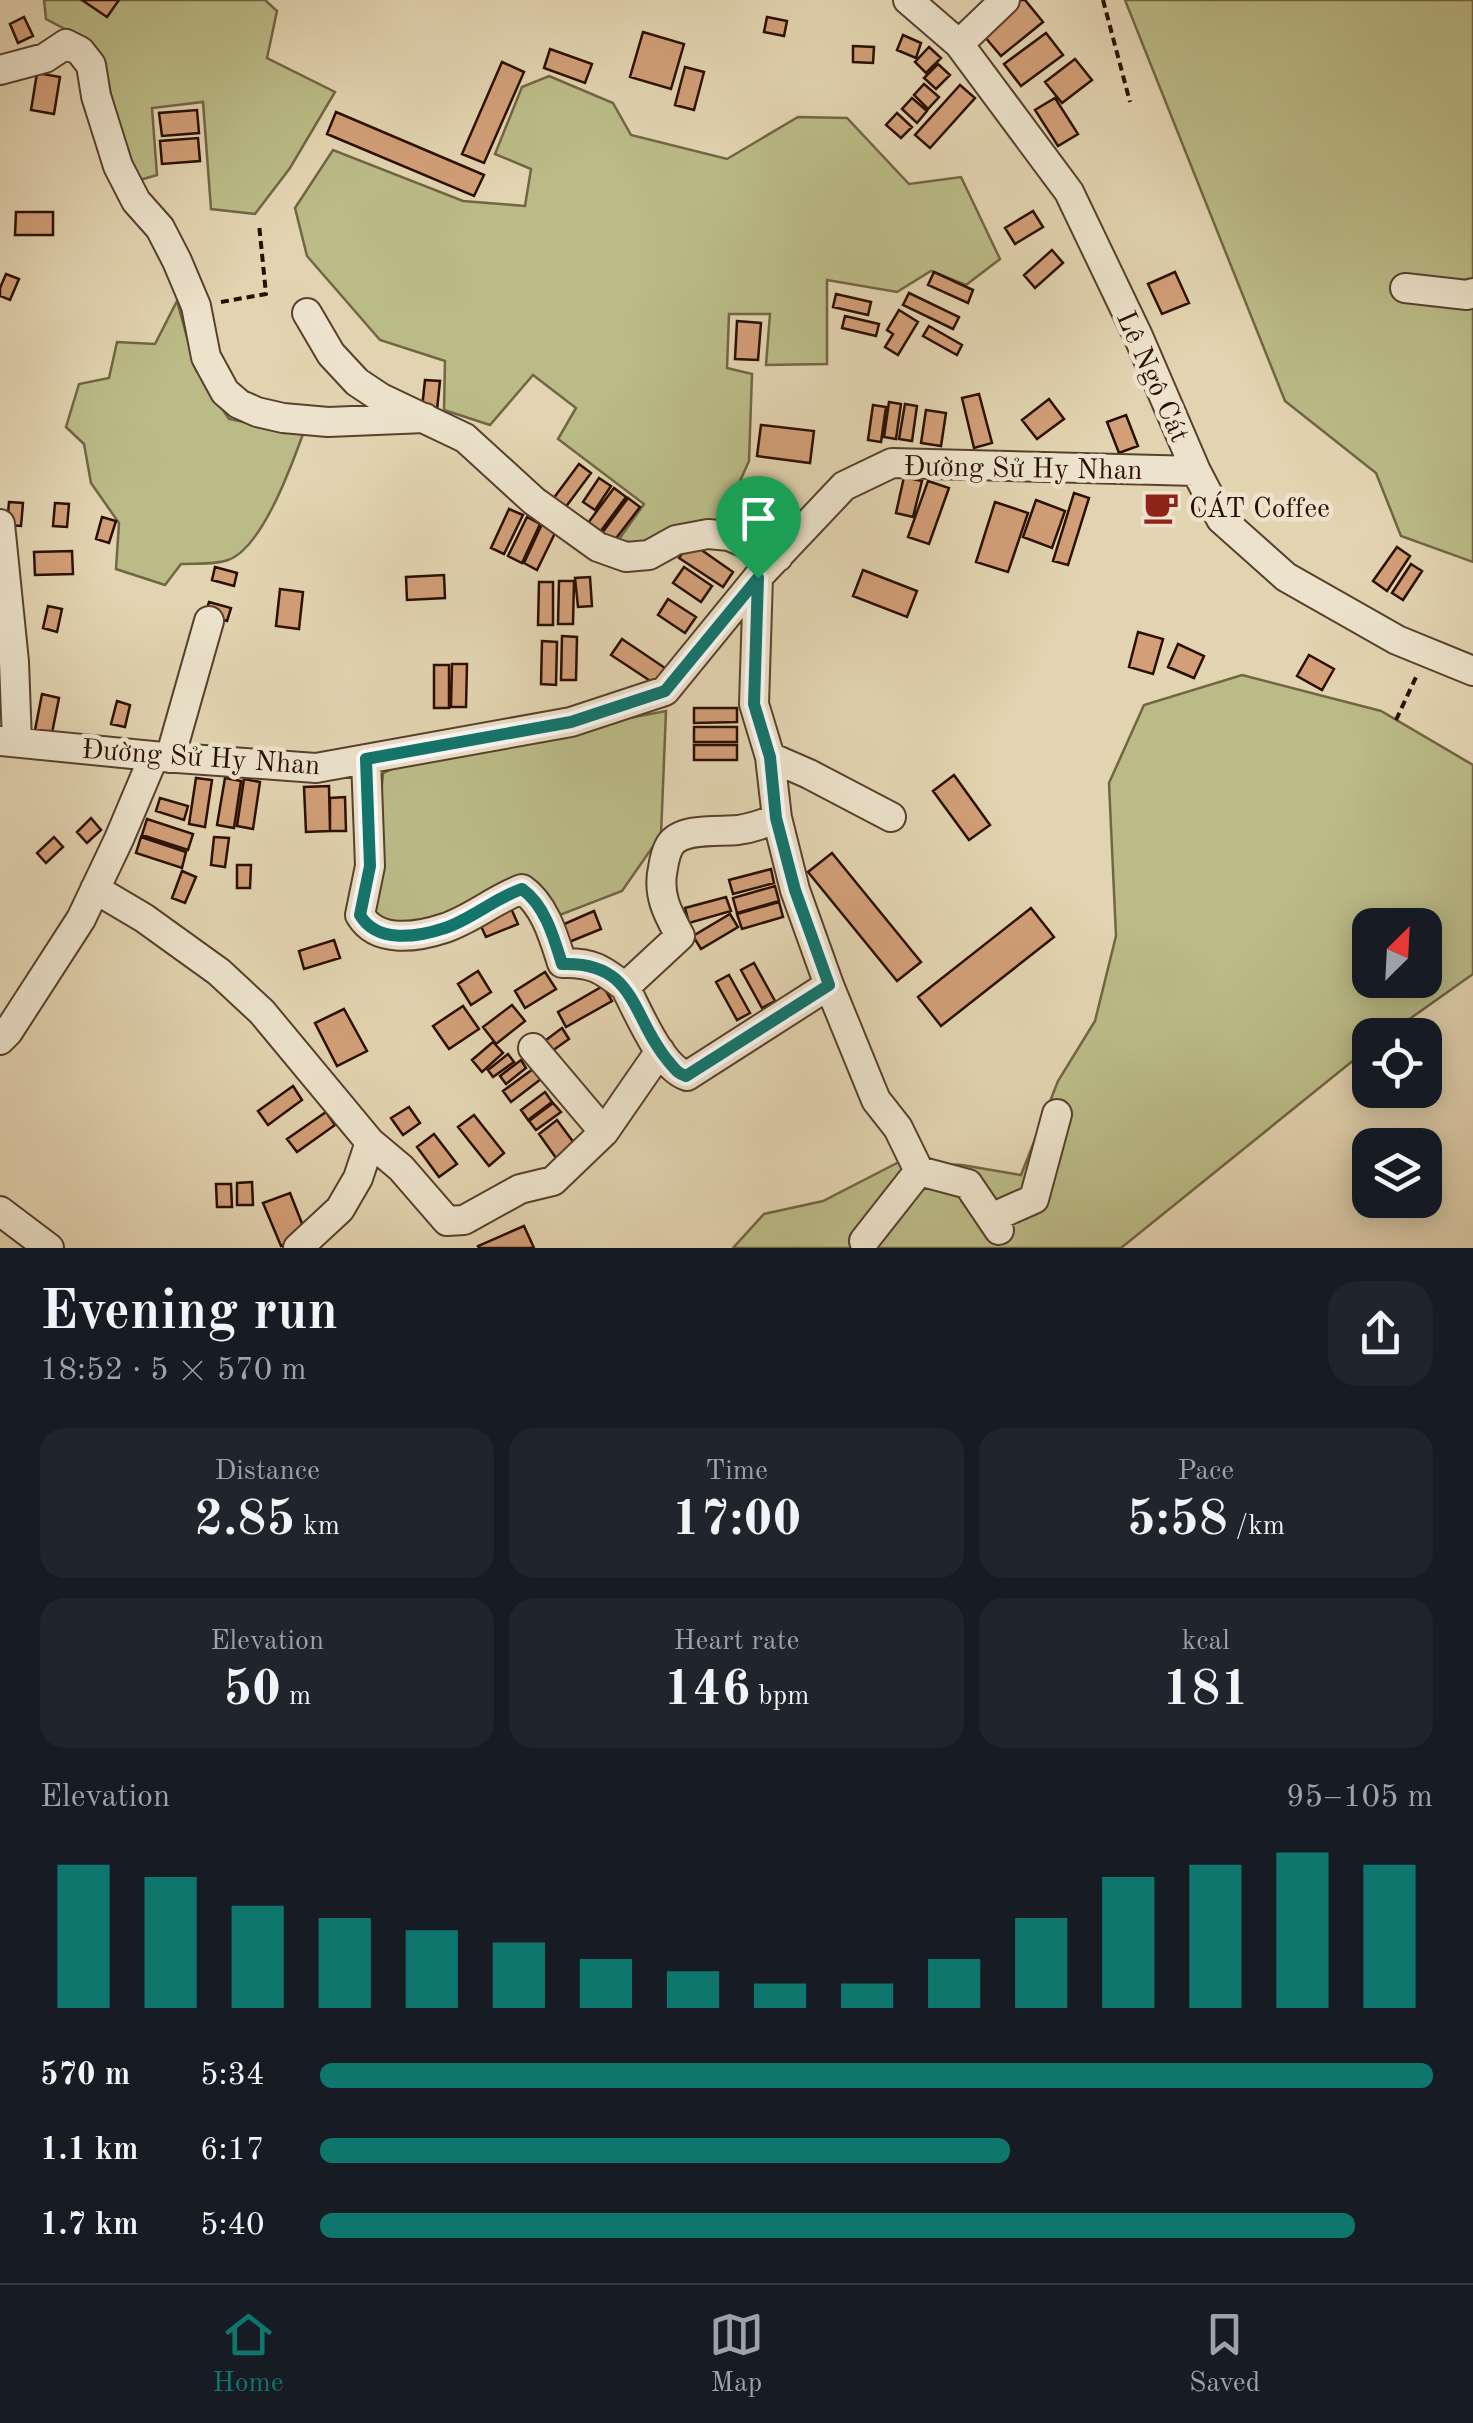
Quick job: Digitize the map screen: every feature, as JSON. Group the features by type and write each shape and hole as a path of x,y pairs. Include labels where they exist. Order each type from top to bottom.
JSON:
{"street":[{"name":"Lê Ngô Cát","path":"908,0 959,44 1069,192 1221,518 1286,577 1397,640 1473,671"},
{"path":"959,44 1005,0"},
{"path":"0,70 45,58 66,44 80,50 91,65 96,96 118,166 136,201 160,228 177,261 196,306 206,357 225,392 248,408 283,418 328,422 426,418"},
{"path":"1405,288 1473,293"},
{"path":"306,314 331,354 357,382 381,398 464,438 534,500 598,548 626,557 637,556 676,540 708,534 729,536 768,567 754,704 770,757 776,818 795,890 876,1100 898,1128 919,1171 968,1184 995,1224 1034,1199 1057,1114"},
{"name":"Đường Sử Hy Nhan","path":"8,742 316,768 571,722 665,691 768,567 844,486 892,463 1196,470"},
{"path":"0,524 14,662 8,742"},
{"path":"0,1040 81,919 162,757 209,620"},
{"path":"770,757 891,817"},
{"path":"366,759 370,866 360,915 378,932 409,936 447,928 522,889 531,896 552,931 562,964 582,963 602,969 625,986 660,1052 678,1073 686,1076 829,985"},
{"path":"625,986 680,936 660,896 660,880 671,844 693,833 740,830 776,818"},
{"path":"95,890 144,918 219,972 262,1012 370,1142 401,1168 447,1220 464,1220 520,1189 554,1182 604,1132 660,1052"},
{"path":"533,1048 604,1132"},
{"path":"298,1248 340,1209 358,1178 370,1142"},
{"path":"864,1241 919,1171"},
{"path":"0,1211 48,1248"}],"path":[{"path":"1103,0 1130,102"},
{"path":"196,306 266,294 259,224"},
{"path":"1396,720 1428,652"}],"green space":[{"path":"44,0 265,0 277,11 267,58 335,92 290,168 255,214 211,209 203,102 152,108 157,175 140,180 120,138 105,66 76,35 46,19"},
{"path":"1125,0 1473,0 1473,562 1401,536 1376,473 1285,401"},
{"path":"549,76 613,103 631,135 727,159 798,117 847,118 909,184 961,177 1000,259 966,285 931,271 897,292 827,280 827,364 766,365 770,314 729,314 727,368 752,374 749,461 723,519 642,545 617,542 644,504 558,439 576,408 533,375 490,425 444,410 445,361 380,340 307,256 295,208 333,150 463,201 525,206 531,169 495,154 522,87"},
{"path":"177,301 196,370 229,419 303,434 274,505 252,540 228,560 181,564 165,585 116,569 119,523 91,483 84,444 66,427 79,384 109,378 117,342 155,344"},
{"path":"1242,675 1381,711 1473,765 1473,974 1442,996 1442,908 1352,908 1352,998 1439,998 1411,1018 1352,1018 1352,1062 1121,1248 733,1248 764,1214 823,1201 899,1162 962,1165 1021,1175 1058,1081 1095,1021 1116,936 1109,783 1144,705"},
{"path":"666,711 661,835 622,891 552,918 525,879 443,920 397,925 371,917 383,773 414,759"}],"building":[{"path":"82,0 119,0 107,17"},
{"path":"1014,0 1025,0 1043,22 1001,56 979,30"},
{"path":"24,17 33,36 18,43 10,24"},
{"path":"767,17 787,21 784,36 764,32"},
{"path":"643,32 684,44 671,89 630,77"},
{"path":"1046,33 1063,55 1021,86 1004,64"},
{"path":"903,35 921,43 916,58 897,50"},
{"path":"853,46 874,47 873,63 853,62"},
{"path":"929,47 941,58 926,73 915,62"},
{"path":"550,49 592,64 585,83 544,68"},
{"path":"1075,59 1092,80 1062,103 1045,82"},
{"path":"502,62 524,72 484,163 462,154"},
{"path":"938,64 950,75 936,89 924,78"},
{"path":"685,67 704,72 694,110 675,105"},
{"path":"37,73 60,77 54,114 31,110"},
{"path":"924,84 939,97 928,109 914,95"},
{"path":"960,85 975,98 930,148 915,135"},
{"path":"912,98 927,111 917,123 902,109"},
{"path":"1055,98 1078,134 1058,146 1035,110"},
{"path":"197,110 199,133 162,136 159,113"},
{"path":"336,112 484,175 474,196 327,134"},
{"path":"897,113 912,127 901,138 886,125"},
{"path":"198,138 200,161 162,164 160,141"},
{"path":"1033,211 1043,227 1015,244 1005,228"},
{"path":"16,212 53,212 53,235 15,235"},
{"path":"1052,250 1063,263 1035,288 1024,275"},
{"path":"934,272 973,290 968,303 928,285"},
{"path":"1175,272 1189,303 1162,314 1148,284"},
{"path":"6,274 19,279 10,300 0,296"},
{"path":"909,293 959,317 953,329 903,305"},
{"path":"836,294 871,302 868,315 833,307"},
{"path":"899,310 918,322 898,355 885,347 893,334 887,330"},
{"path":"845,316 879,324 876,336 842,328"},
{"path":"737,321 761,323 758,360 735,359"},
{"path":"929,326 962,345 957,355 923,336"},
{"path":"425,380 440,381 437,410 422,408"},
{"path":"979,394 992,443 974,448 962,398"},
{"path":"1049,399 1064,419 1037,439 1022,420"},
{"path":"889,402 901,404 896,439 884,437"},
{"path":"905,404 917,406 912,441 899,439"},
{"path":"873,405 886,407 881,442 868,440"},
{"path":"926,410 946,413 941,446 921,443"},
{"path":"1126,415 1138,446 1119,453 1107,422"},
{"path":"761,425 814,431 810,463 757,456"},
{"path":"579,464 591,473 565,508 553,499"},
{"path":"904,477 922,481 913,517 896,513"},
{"path":"599,478 611,486 595,510 583,502"},
{"path":"928,481 949,488 929,544 908,537"},
{"path":"614,488 626,497 600,532 588,523"},
{"path":"1074,493 1089,498 1068,565 1053,561"},
{"path":"628,498 640,507 614,541 602,533"},
{"path":"1036,500 1065,511 1052,548 1023,537"},
{"path":"9,502 23,503 21,526 7,525"},
{"path":"995,502 1028,513 1008,572 976,562"},
{"path":"55,503 69,504 67,527 53,526"},
{"path":"509,509 523,515 504,554 491,548"},
{"path":"102,517 116,521 109,543 96,539"},
{"path":"527,517 540,524 522,563 508,556"},
{"path":"542,524 556,531 537,570 524,563"},
{"path":"690,542 733,572 723,587 679,558"},
{"path":"1397,547 1410,556 1387,591 1373,581"},
{"path":"72,551 73,574 35,575 34,552"},
{"path":"1411,564 1422,571 1403,600 1392,593"},
{"path":"215,567 237,573 234,586 212,580"},
{"path":"684,567 712,586 701,602 673,583"},
{"path":"863,570 917,591 907,617 853,596"},
{"path":"444,575 445,598 407,600 406,577"},
{"path":"590,577 592,606 578,607 575,578"},
{"path":"559,581 574,581 573,624 558,624"},
{"path":"539,582 553,582 553,625 538,625"},
{"path":"280,589 303,592 299,629 276,626"},
{"path":"668,599 696,617 685,633 658,615"},
{"path":"209,602 231,608 227,621 205,615"},
{"path":"48,606 62,609 57,632 43,628"},
{"path":"1138,632 1163,639 1153,674 1129,667"},
{"path":"562,636 577,637 576,680 561,680"},
{"path":"622,639 665,668 655,684 611,655"},
{"path":"542,641 557,642 556,685 541,684"},
{"path":"1178,644 1204,656 1194,678 1168,667"},
{"path":"1309,655 1334,669 1322,690 1297,676"},
{"path":"452,664 467,664 466,707 451,707"},
{"path":"434,665 449,665 449,708 434,708"},
{"path":"42,694 59,698 52,733 35,730"},
{"path":"117,701 130,705 125,727 111,724"},
{"path":"694,708 737,708 737,722 694,723"},
{"path":"694,727 737,727 737,742 694,742"},
{"path":"694,745 737,745 737,760 694,760"},
{"path":"954,775 990,825 969,840 933,791"},
{"path":"196,778 212,780 205,827 189,824"},
{"path":"225,778 241,781 234,828 217,825"},
{"path":"244,779 260,782 253,829 237,826"},
{"path":"329,786 330,831 306,832 304,787"},
{"path":"345,797 346,831 330,831 330,798"},
{"path":"160,798 188,806 184,820 156,811"},
{"path":"91,818 101,830 87,843 77,832"},
{"path":"147,819 193,834 188,850 142,835"},
{"path":"54,837 63,847 46,863 37,853"},
{"path":"141,837 186,852 182,868 136,853"},
{"path":"214,837 229,838 225,867 211,865"},
{"path":"832,853 921,962 897,981 808,872"},
{"path":"237,865 251,865 250,888 237,888"},
{"path":"771,869 774,883 733,894 729,880"},
{"path":"182,871 196,877 185,903 172,898"},
{"path":"775,886 779,901 737,913 733,898"},
{"path":"726,897 731,911 689,923 685,908"},
{"path":"779,902 783,917 742,929 737,914"},
{"path":"510,906 518,924 486,937 478,920"},
{"path":"1031,908 1054,937 941,1026 918,997"},
{"path":"594,911 601,929 569,942 562,925"},
{"path":"730,914 738,927 701,949 693,936"},
{"path":"334,940 340,958 304,969 299,951"},
{"path":"754,963 775,1001 762,1008 741,970"},
{"path":"478,971 491,992 471,1005 458,984"},
{"path":"545,972 556,989 525,1008 515,991"},
{"path":"729,975 750,1013 737,1020 716,982"},
{"path":"603,986 612,1001 566,1027 558,1012"},
{"path":"512,1005 525,1021 496,1044 483,1027"},
{"path":"463,1006 479,1029 449,1049 433,1026"},
{"path":"344,1009 367,1051 337,1066 315,1023"},
{"path":"562,1028 569,1039 545,1056 538,1046"},
{"path":"493,1042 503,1053 482,1072 472,1060"},
{"path":"508,1054 514,1062 493,1077 488,1070"},
{"path":"521,1060 526,1068 506,1084 500,1076"},
{"path":"533,1069 541,1079 511,1102 503,1091"},
{"path":"293,1086 302,1100 268,1125 258,1111"},
{"path":"545,1092 552,1102 528,1120 521,1110"},
{"path":"553,1103 561,1112 536,1130 529,1121"},
{"path":"409,1107 420,1123 403,1135 391,1118"},
{"path":"326,1112 335,1125 297,1152 287,1139"},
{"path":"474,1115 504,1153 489,1166 458,1127"},
{"path":"557,1120 580,1151 561,1165 539,1134"},
{"path":"434,1134 457,1164 439,1177 417,1147"},
{"path":"252,1182 253,1205 237,1205 237,1183"},
{"path":"216,1184 231,1184 232,1207 217,1207"},
{"path":"290,1193 307,1236 281,1246 263,1203"},
{"path":"524,1226 534,1248 478,1246"}],"place":[{"name":"CÁT Coffee","path":"1161,507"}],"route":[{"path":"758,578 754,704 770,757 776,818 795,890 829,985 686,1076 678,1073 660,1052 625,986 602,969 582,963 562,964 552,931 531,896 522,889 447,928 409,936 391,935 365,923 360,915 370,866 366,759 571,722 665,691 758,578"}]}
